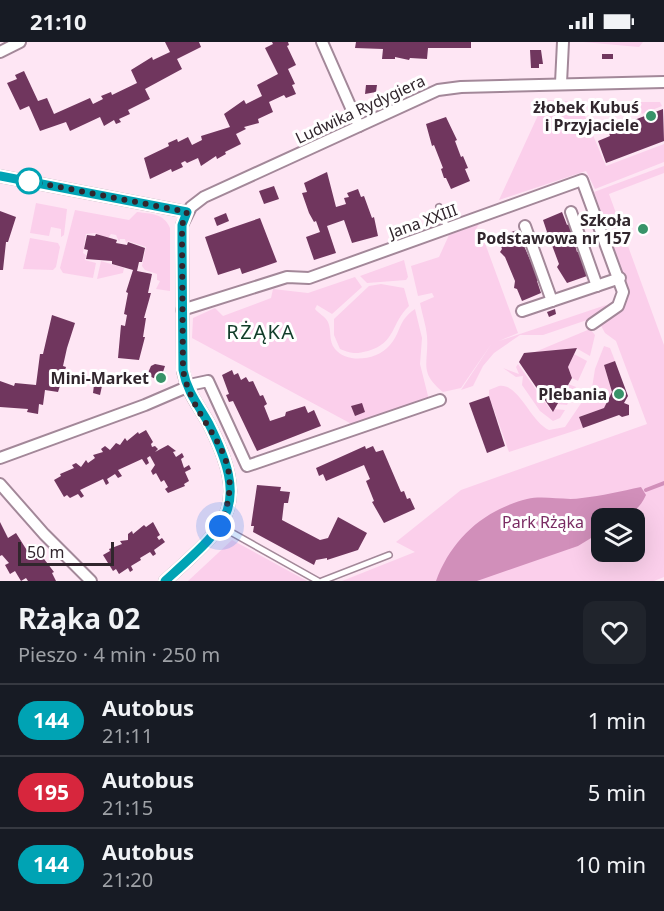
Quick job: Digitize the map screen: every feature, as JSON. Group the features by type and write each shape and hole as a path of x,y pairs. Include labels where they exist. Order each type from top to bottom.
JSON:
{"street":[{"path":"0,52 20,42"},
{"path":"322,42 359,126"},
{"path":"561,83 563,42"},
{"name":"Ludwika Rydygiera","path":"187,212 204,197 426,95 449,88 561,83 664,82"},
{"path":"0,176 187,212 182,225 183,370 186,387 207,422 229,471 231,488 228,508 220,526 208,542 165,581"},
{"name":"Jana XXIII","path":"182,310 288,277 309,278 582,180 620,278 623,292 618,306 592,324"},
{"path":"571,212 597,286"},
{"path":"525,226 552,301"},
{"path":"522,311 620,278"},
{"path":"0,458 145,405 186,387 208,381 247,466 440,400"},
{"path":"0,484 44,534 91,581"}],"lane":[{"path":"439,207 447,228"},
{"path":"220,526 320,581 389,555"}],"green space":[{"path":"583,42 643,42 639,47"},
{"path":"545,100 579,102 606,166 664,144 664,162 595,189 586,171 499,200"},
{"path":"637,102 660,102 662,106 642,114"},
{"name":"Park Rżąka","path":"664,166 664,173 609,194 664,345 664,577 654,581 342,581 415,552 396,542 461,490 647,424 616,341 605,333 600,324 587,320 543,335 520,335 494,353 483,366 473,386 461,390 492,343 461,388 443,392 430,379 426,367 427,336 420,303 434,297 432,293 418,296 411,266 439,257 449,235 479,224 475,231 482,235 518,333 499,341 606,305 610,316 625,302 626,282 594,192"},
{"path":"36,203 67,209 64,235 61,237 61,229 51,227 49,236 30,233"},
{"path":"75,210 129,220 137,212 156,215 164,219 170,228 170,291 156,289 160,281 157,280 157,274 145,270 142,266 146,247 128,241 126,243 125,239 120,239 119,242 116,235 111,234 108,238 95,233 86,234 83,253 86,255 85,260 96,263 93,278 63,273 60,268"},
{"path":"30,238 58,243 60,247 56,267 53,270 23,269"},
{"path":"404,260 408,277 406,280 367,283 360,276"},
{"path":"101,261 124,268 123,273 97,279"},
{"path":"355,277 362,287 332,314 317,305 315,309 328,322 333,346 340,354 354,358 370,357 384,351 396,336 402,322 415,309 422,338 420,364 429,400 359,428 192,338 193,318 215,308 223,316 271,298 273,289 308,293"},
{"path":"381,284 404,288 409,306 403,312 389,338 368,351 351,353 340,349 334,335 334,319 369,286"},
{"path":"590,329 595,335 590,356 576,348 535,352"},
{"path":"604,346 610,348 615,361 604,365 612,392 610,397 592,388 595,369"},
{"path":"574,354 587,361 578,381 572,378 568,367"},
{"path":"518,364 552,412 554,409 565,410 560,418 553,421 540,411 522,385 523,376 516,377 503,368 519,374 516,367"},
{"path":"568,384 576,387 567,405 557,404"},
{"path":"499,386 513,390 536,419 549,430 565,427 588,393 607,402 604,408 579,417 583,428 509,452 489,396 489,390"},
{"path":"232,540 307,581 188,581"}],"shaded area":[{"path":"641,487 646,495 638,508 591,508 591,538 578,546 477,581 436,581 450,552 460,540 483,519 496,511 527,499 575,499"}],"building":[{"path":"165,42 199,42 201,47 177,59 182,69 145,89 150,99 128,110 130,114 119,119 121,122 116,124 114,120 104,126 100,117 70,131 66,122 40,131 29,106 20,110 7,83 17,79 15,75 24,71 38,101 47,98 54,114 90,98 93,104 103,99 101,96 111,92 112,95 137,83 131,70 152,57 153,60 170,52"},
{"path":"272,42 288,42 287,46 296,65 288,69 295,84 292,85 296,94 286,98 284,95 269,102 273,112 258,119 259,123 244,127 246,129 236,134 241,144 225,152 226,154 217,159 216,156 201,166 198,158 187,163 185,161 181,163 183,167 172,172 171,169 150,179 144,158 169,146 168,143 177,139 178,142 188,137 192,145 202,140 201,136 230,127 224,114 244,100 246,104 262,96 257,85 278,74 265,48 273,44"},
{"path":"356,42 471,42 471,48 428,48 427,59 410,58 409,60 395,57 395,59 382,59 383,49 355,48"},
{"path":"530,50 541,50 543,64 539,64 539,68 531,68"},
{"path":"602,54 613,54 613,59 602,59"},
{"path":"366,85 377,85 376,92 365,94"},
{"path":"580,103 582,108 576,111 574,105"},
{"path":"663,109 664,141 606,163 598,141 610,136 608,130"},
{"path":"446,117 457,140 455,141 461,157 463,156 468,168 465,169 470,181 451,189 444,178 441,169 443,168 434,145 432,146 426,124"},
{"path":"327,172 336,207 346,204 344,198 349,197 347,193 358,189 361,197 364,196 372,218 374,217 378,236 352,243 344,220 327,226 336,253 314,260 306,237 320,232 316,221 314,222 309,213 302,193 307,192 304,183"},
{"path":"274,186 279,199 264,204 259,191"},
{"path":"0,211 16,217 8,242 6,242 3,270 0,270"},
{"path":"562,212 567,225 569,224 577,252 580,251 587,276 567,283 557,267 559,264 550,240 545,235 547,232 543,220"},
{"path":"226,213 229,221 217,226 214,218"},
{"path":"260,218 277,262 242,274 240,268 218,275 205,237"},
{"path":"517,230 539,280 537,281 541,293 522,301 517,289 514,288 515,281 505,257 500,252 502,249 498,237"},
{"path":"96,234 117,240 116,243 127,245 128,242 145,248 137,271 152,274 148,293 151,293 144,318 146,318 143,337 145,337 139,360 118,358 121,325 125,326 127,315 124,314 128,293 126,292 133,270 112,264 112,261 86,259 88,250 84,249 87,235 95,236"},
{"path":"555,309 556,314 549,317 547,312"},
{"path":"52,315 75,323 58,392 45,390 43,405 39,404 38,414 27,412 28,409 0,407 0,381 14,386 15,383 36,385 40,354 43,354"},
{"path":"577,348 568,367 572,378 553,412 519,362 524,353"},
{"name":"Plebania","path":"615,361 628,396 624,403 629,405 629,415 622,417 619,415 583,428 579,417 604,408 612,392 604,365"},
{"path":"155,364 165,366 160,381 147,375 151,366"},
{"path":"232,370 234,375 238,373 241,380 246,377 249,382 253,381 260,396 263,395 267,404 264,406 270,421 285,416 286,412 305,406 308,413 314,410 321,426 257,451 233,401 229,402 226,395 229,394 222,375"},
{"path":"94,385 102,386 100,395 93,393"},
{"path":"489,396 505,446 487,453 469,403"},
{"path":"362,403 365,412 355,416 351,406"},
{"path":"146,430 153,442 152,447 155,446 158,449 155,452 168,445 176,451 173,452 176,457 182,453 184,468 189,465 191,469 185,472 189,481 184,484 185,486 168,493 164,480 161,482 156,473 153,475 151,471 155,465 150,456 147,458 149,463 146,465 142,459 118,470 122,476 118,478 115,474 107,479 109,483 106,485 103,479 80,490 84,496 81,498 78,494 70,498 67,495 64,497 54,480 61,476 60,474 74,468 72,465 76,463 81,467 86,460 88,463 95,458 93,455 103,452 101,449 105,446 110,450 116,443 120,445 125,438 127,441 138,432 139,434"},
{"path":"365,446 366,449 373,446 376,452 383,450 401,492 404,491 407,499 410,498 415,509 384,523 372,502 374,501 366,481 370,479 364,465 326,481 323,474 319,476 316,468"},
{"path":"257,485 281,487 280,491 290,492 288,503 284,503 282,520 320,540 328,538 338,517 367,533 358,550 327,560 327,558 316,560 314,565 253,532 254,526 251,526"},
{"path":"0,522 8,538 16,533 33,560 41,555 54,572 52,573 56,581 28,581 26,578 21,581 15,571 10,574 5,565 9,563 2,555 0,556"},
{"path":"153,522 160,535 157,537 159,540 162,538 165,542 154,550 156,554 153,556 150,552 140,558 141,560 131,566 133,570 130,572 128,568 119,574 116,569 113,571 103,555 110,551 109,549 122,544 120,541 128,540 128,534 132,531 133,534 144,525 146,527"}],"waterway":[{"path":"646,490 664,483"}],"bus line":[{"name":"144","path":"0,176 187,212 182,225 183,370 186,387 223,454 229,471 231,488 228,508 220,526 208,542 165,581"}],"place":[{"name":"żłobek Kubuś i Przyjaciele","path":"651,116"},
{"name":"Szkoła Podstawowa nr 157","path":"643,229"},
{"name":"Mini-Market","path":"161,378"},
{"name":"Plebania","path":"619,394"}],"district":[{"name":"RŻĄKA","path":"261,331"}],"route":[{"path":"29,181 187,212 182,225 183,370 186,387 207,422 229,471 231,488 228,508 220,526"}]}
